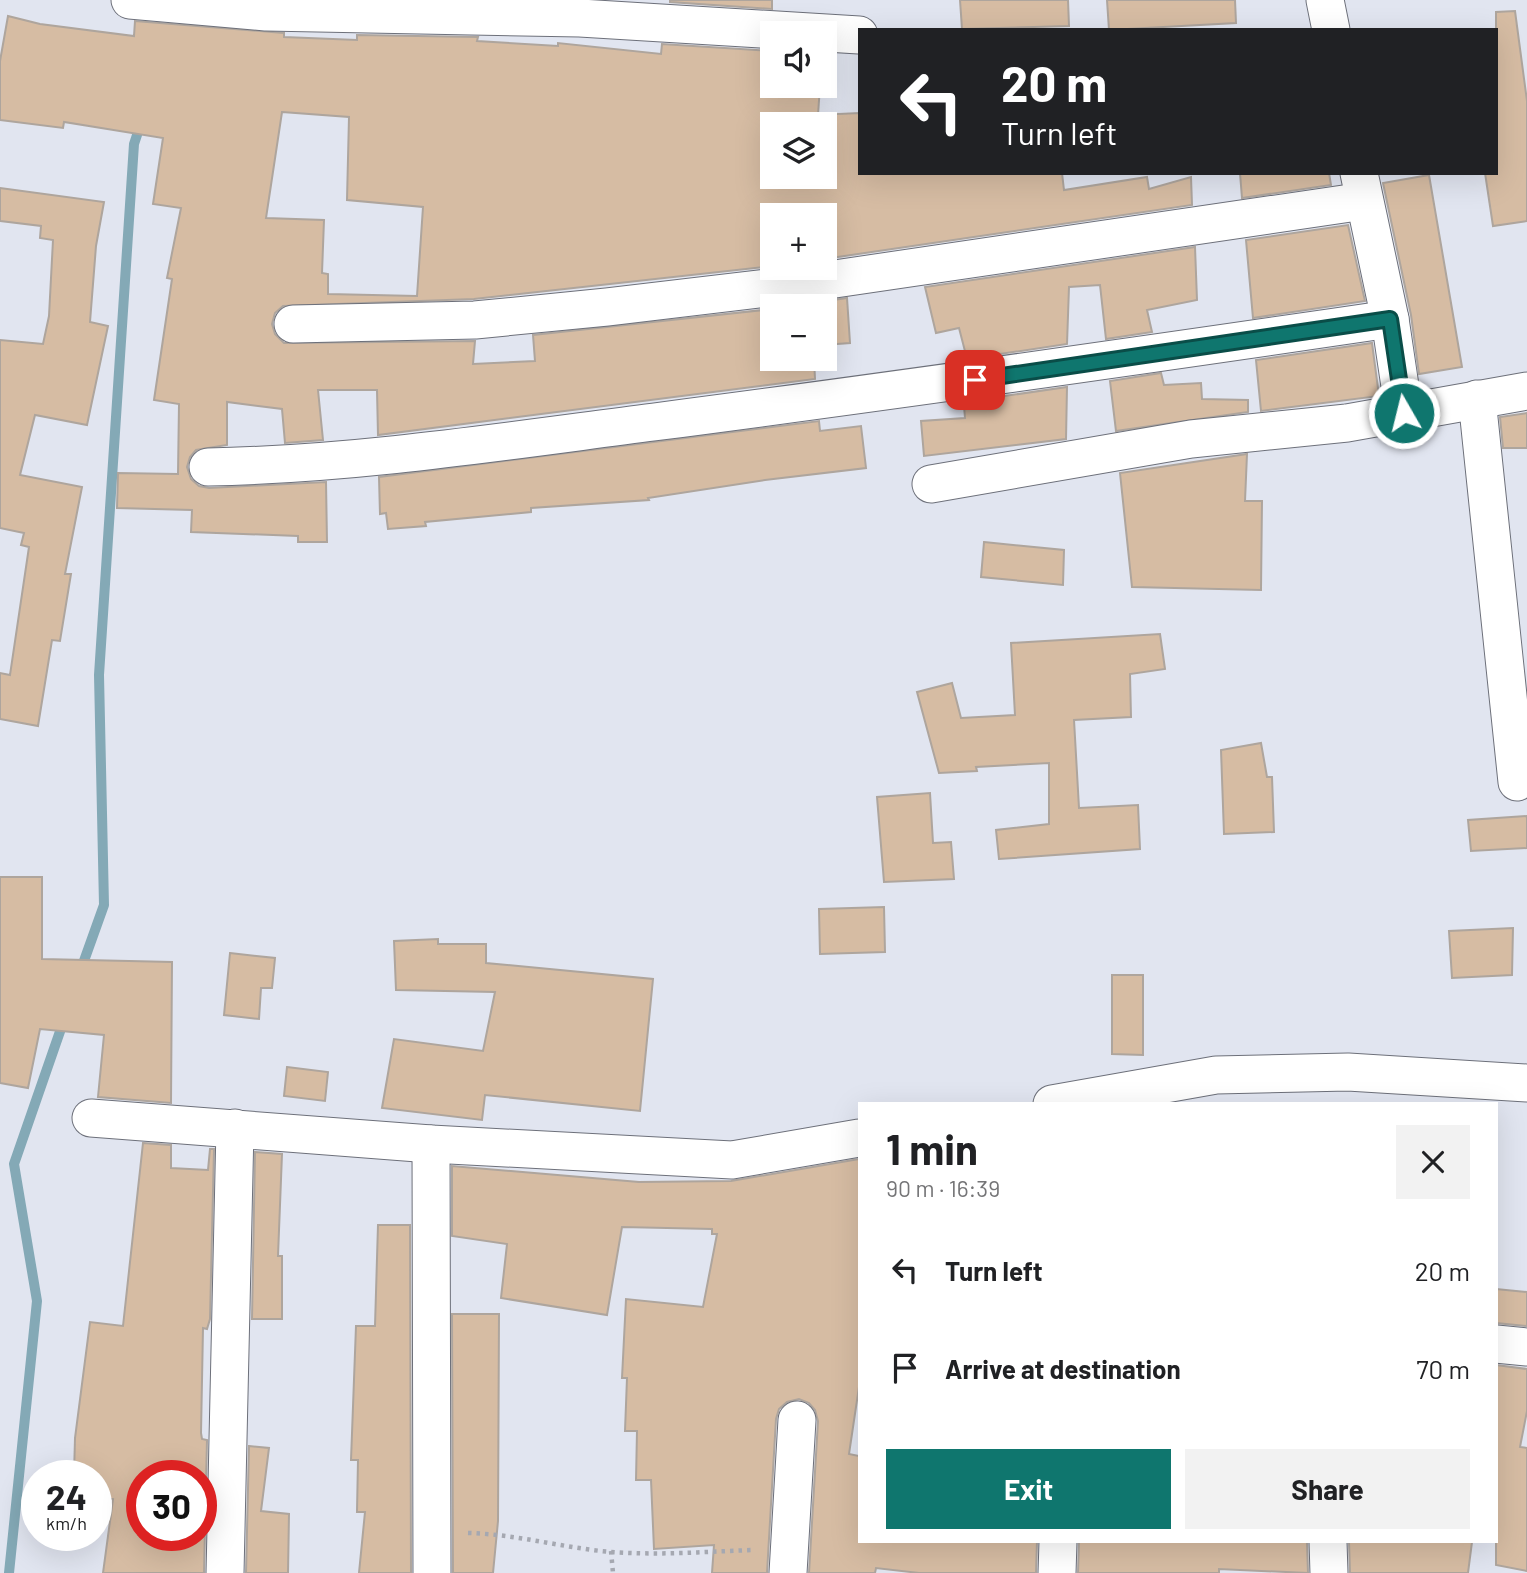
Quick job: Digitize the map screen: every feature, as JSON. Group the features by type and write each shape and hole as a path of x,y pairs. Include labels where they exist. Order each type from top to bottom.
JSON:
{"street":[{"path":"130,0 266,12 580,18 858,35"},
{"path":"1325,0 1331,28"},
{"path":"293,324 475,320 800,284 1362,187 1390,319 1404,413"},
{"path":"208,467 288,466 396,455 892,391 1390,319"},
{"path":"931,484 1191,439 1347,423 1527,391"},
{"path":"1477,399 1517,782"},
{"path":"1063,1102 1216,1075 1348,1072 1527,1083"},
{"path":"90,1118 431,1144 733,1160 858,1138"},
{"path":"225,1573 235,1128"},
{"path":"431,1144 432,1573"},
{"path":"1498,1344 1527,1347"},
{"path":"789,1561 797,1420"},
{"path":"1057,1573 1058,1543"},
{"path":"1328,1543 1329,1573"}],"path":[{"path":"432,1532 497,1534 611,1552 789,1561"},
{"path":"611,1552 612,1573"}],"building":[{"path":"772,0 772,9 670,2"},
{"path":"960,0 1068,0 1069,26 962,28"},
{"path":"1107,0 1235,0 1236,23 1109,28"},
{"path":"1515,11 1527,101 1527,221 1493,226 1485,175 1498,175 1496,12"},
{"path":"8,16 40,24 134,36 135,21 284,33 284,37 357,40 357,35 478,37 477,41 558,46 558,43 661,54 662,44 760,50 760,98 819,98 818,112 760,112 760,189 837,189 837,114 858,113 858,175 1062,175 1064,190 1147,177 1149,189 1191,177 1192,205 837,257 837,203 760,203 760,267 474,299 283,306 275,313 272,324 275,334 284,343 475,341 473,364 535,361 533,335 760,310 760,371 815,371 815,379 378,435 377,390 318,390 323,440 285,443 282,409 227,402 227,445 196,450 187,467 191,479 199,486 209,488 326,482 327,542 298,542 298,536 191,532 192,510 117,508 118,473 178,474 179,404 154,400 172,279 167,278 181,208 153,204 163,138 64,122 63,128 0,120 0,61","holes":["282,112 349,117 347,200 423,207 417,296 328,294 328,274 322,273 324,220 266,218"]},
{"path":"1240,175 1329,175 1331,185 1242,198"},
{"path":"1429,175 1462,367 1419,374 1411,315 1383,183"},
{"path":"0,188 104,202 96,246 90,322 108,326 87,425 35,415 20,475 82,487 65,574 71,574 60,641 52,640 38,726 0,719 0,673 10,675 29,547 21,545 24,533 0,528 0,340 43,344 49,316 53,240 40,238 41,226 0,221"},
{"path":"1348,225 1365,301 1253,318 1246,240"},
{"path":"1195,247 1197,300 1147,310 1152,332 1106,339 1100,285 1069,287 1067,344 967,359 959,328 936,333 925,287"},
{"path":"847,298 850,343 837,344 837,299"},
{"path":"1372,343 1379,396 1261,411 1256,360"},
{"path":"1161,373 1164,385 1201,383 1202,399 1248,400 1248,412 1116,431 1110,381"},
{"path":"1067,387 1066,439 924,456 921,421 965,418 964,406 978,405 977,400"},
{"path":"1527,413 1527,448 1503,448 1500,417"},
{"path":"819,421 820,431 861,426 866,468 765,480 648,498 649,500 531,508 531,512 425,522 426,526 388,529 386,513 380,514 379,477"},
{"path":"1247,454 1245,501 1262,501 1261,590 1132,587 1120,473"},
{"path":"984,542 1064,550 1063,585 981,577"},
{"path":"1160,634 1165,669 1130,674 1131,717 1074,720 1079,808 1138,805 1140,849 999,859 996,830 1049,824 1049,763 976,767 977,771 939,773 917,692 952,683 961,718 1015,715 1011,643"},
{"path":"1261,743 1267,777 1272,777 1274,832 1224,834 1221,750"},
{"path":"930,793 933,843 951,842 954,879 884,882 877,797"},
{"path":"1527,816 1527,848 1471,851 1468,820"},
{"path":"0,877 42,877 42,959 172,962 171,1103 98,1097 104,1035 40,1029 28,1088 0,1083"},
{"path":"884,907 885,952 820,954 819,909"},
{"path":"1513,928 1512,975 1452,978 1449,931"},
{"path":"438,939 438,944 486,944 486,963 653,979 640,1111 485,1095 482,1120 382,1108 394,1039 483,1051 495,992 396,990 394,941"},
{"path":"230,953 275,958 272,988 261,988 259,1019 224,1015"},
{"path":"1112,975 1143,975 1143,1055 1112,1054"},
{"path":"287,1067 328,1072 325,1101 284,1096"},
{"path":"143,1143 171,1145 171,1168 208,1170 210,1149 214,1149 210,1319 207,1329 203,1328 201,1433 202,1439 207,1440 207,1460 126,1460 126,1551 204,1551 204,1573 103,1573 106,1551 112,1551 112,1460 74,1460 90,1322 123,1326"},
{"path":"255,1152 282,1154 278,1256 282,1256 282,1319 252,1319"},
{"path":"858,1159 858,1394 849,1454 858,1456 858,1543 1037,1543 1036,1573 919,1573 876,1568 875,1573 809,1573 818,1421 815,1410 809,1403 799,1399 787,1402 779,1409 776,1419 767,1573 712,1573 714,1545 654,1549 651,1480 636,1480 637,1431 625,1431 627,1378 622,1378 626,1299 703,1307 717,1234 712,1234 712,1229 622,1227 607,1315 501,1298 507,1244 452,1236 452,1166 639,1182 731,1181"},
{"path":"378,1225 410,1225 411,1573 359,1573 365,1512 357,1512 358,1460 351,1460 356,1326 375,1326"},
{"path":"1498,1289 1527,1292 1527,1326 1498,1323"},
{"path":"452,1314 499,1314 498,1521 493,1573 453,1573"},
{"path":"1498,1365 1527,1369 1527,1411 1520,1447 1527,1448 1527,1571 1496,1565"},
{"path":"249,1446 269,1448 261,1511 289,1514 288,1573 246,1573"},
{"path":"1079,1543 1307,1543 1308,1573 1219,1569 1219,1573 1078,1573"},
{"path":"1349,1543 1472,1543 1468,1573 1350,1573"}],"waterway":[{"path":"80,972 104,905 99,675 134,144 142,120"},
{"path":"9,1573 37,1301 14,1164 65,1017"}],"route":[{"path":"975,380 1390,319 1404,413"}]}
